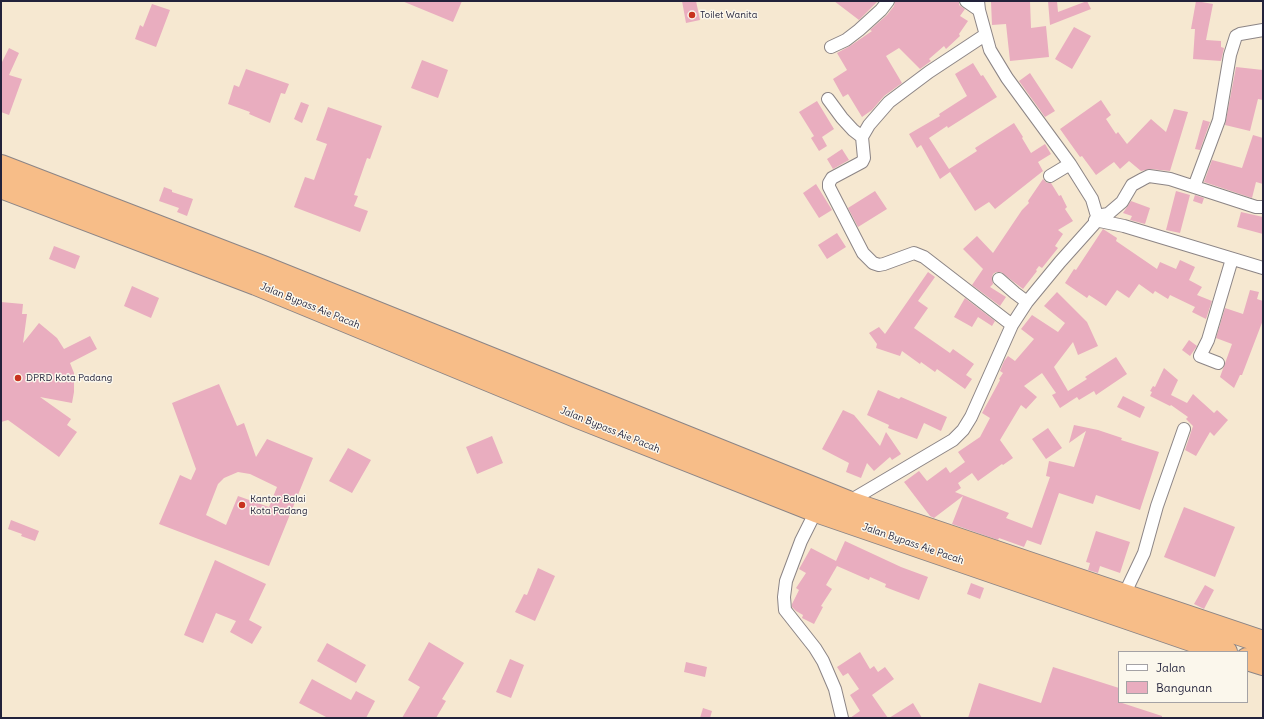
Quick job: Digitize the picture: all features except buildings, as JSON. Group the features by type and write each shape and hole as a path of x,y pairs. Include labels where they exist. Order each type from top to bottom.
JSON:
{"highway":[{"path":"1,166 262,266 848,502 957,550 1124,595 1263,642"},
{"name":"Jalan Bypass Aie Pacah","path":"1,187 256,284 578,417 816,512 957,550 1223,651"},
{"path":"715,472 722,452"},
{"path":"1248,659 1263,664"}],"street":[{"path":"831,47 846,40 859,30 881,10 888,1"},
{"path":"848,502 953,440 963,430 971,417 1012,325 1027,302 1094,224 1096,218 1092,199 1070,164 1007,78 990,50 985,36 979,6 966,1"},
{"path":"1194,187 1219,120 1230,55 1235,39 1240,34 1263,30"},
{"path":"985,36 930,72 890,102 869,125 862,137 864,158 862,162 832,178 828,183 864,253 873,263 879,265 889,263 914,253 924,257 1012,325"},
{"path":"828,100 853,130 862,137"},
{"path":"1050,176 1070,164"},
{"path":"1096,218 1108,214 1122,202 1132,185 1149,176 1170,179 1256,207 1263,207"},
{"path":"1096,218 1263,268"},
{"path":"1218,363 1200,356 1208,340 1232,259"},
{"path":"999,279 1027,302"},
{"path":"1124,595 1144,553 1157,506 1184,429"},
{"path":"816,512 801,542 786,581 784,597 785,610 815,648 823,661 835,689 842,718"}],"place":[{"name":"Toilet Wanita","path":"692,15"},
{"name":"DPRD Kota Padang","path":"18,378"},
{"name":"Kantor Balai Kota Padang","path":"242,505"}]}
